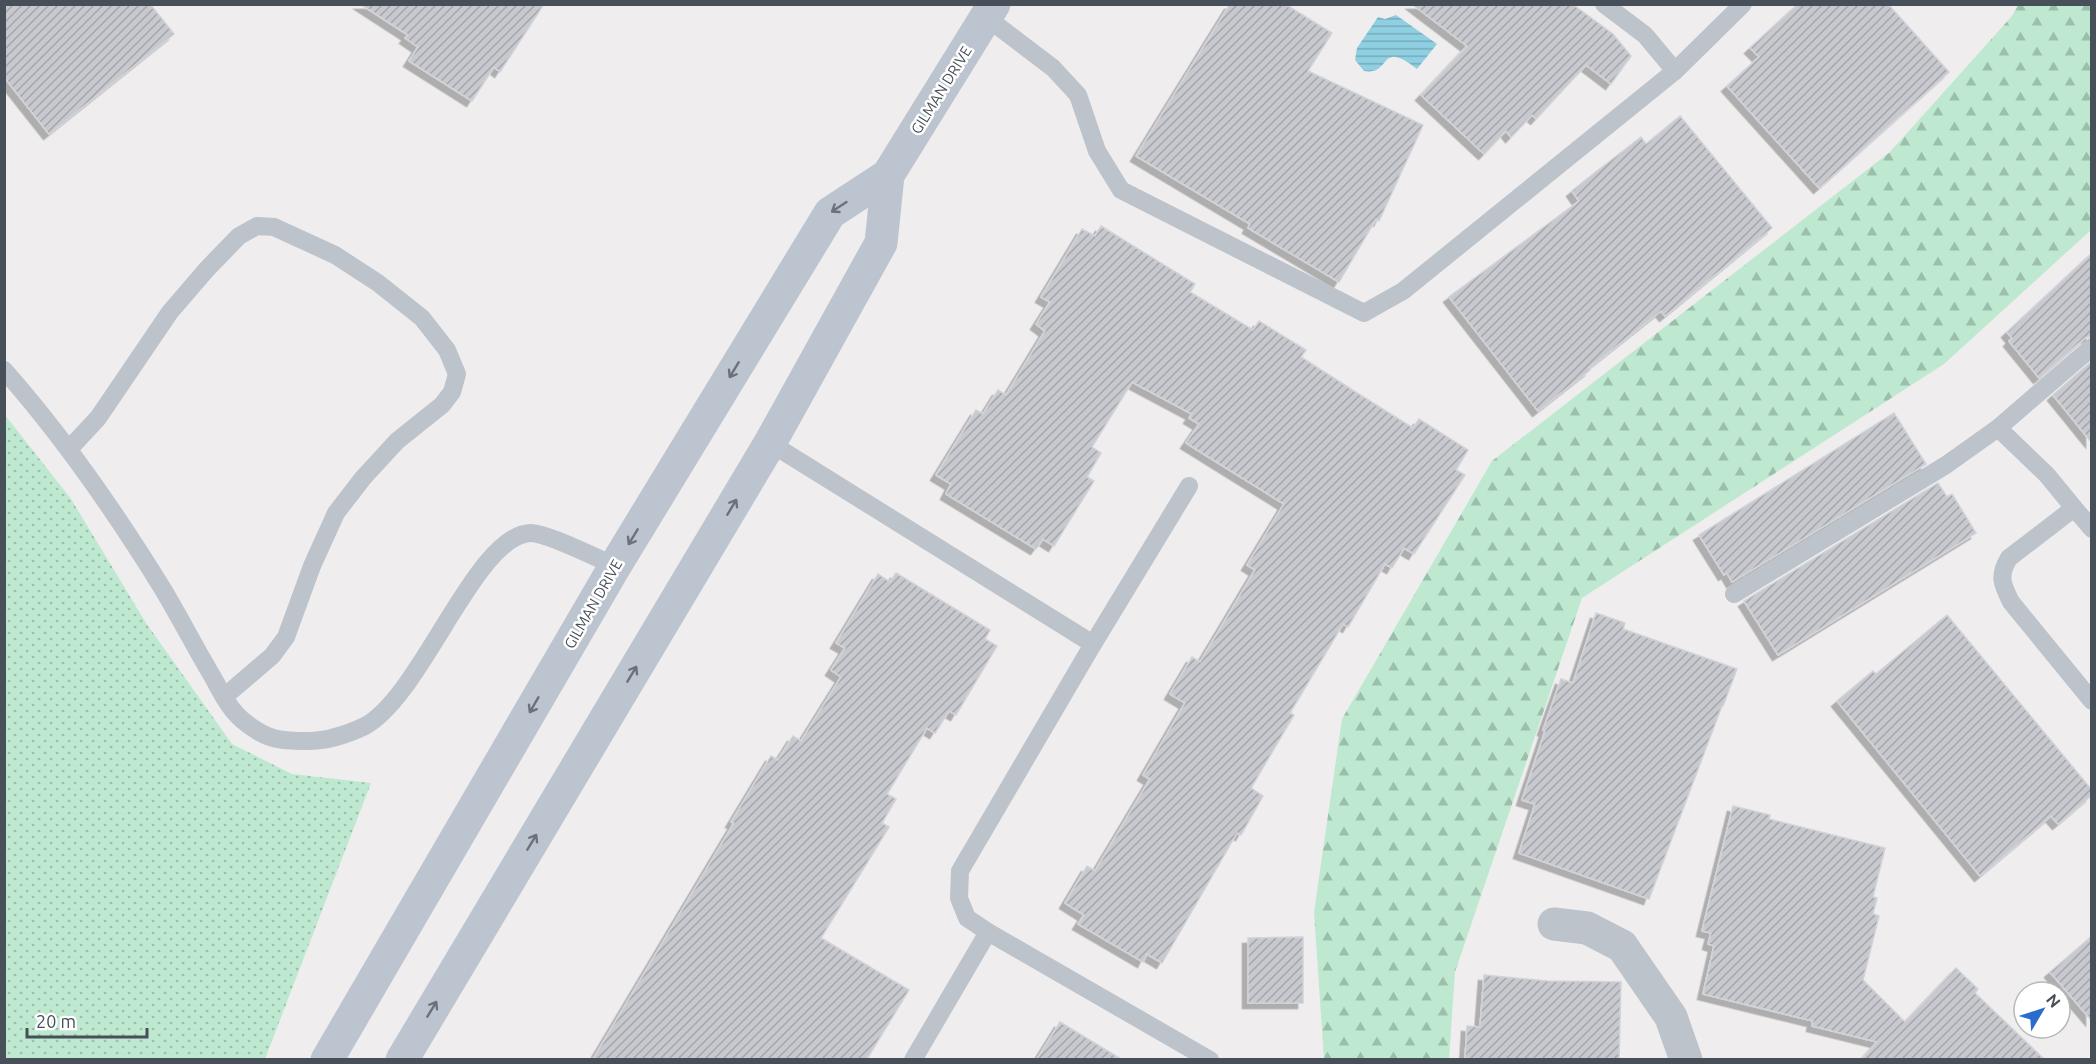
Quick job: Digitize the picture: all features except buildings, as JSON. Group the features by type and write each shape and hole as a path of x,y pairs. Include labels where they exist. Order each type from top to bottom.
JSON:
{"main road":[{"name":"GILMAN DRIVE","path":"327,1059 615,566 830,213 888,175 990,11"},
{"name":"GILMAN DRIVE","path":"402,1059 770,443 881,243 888,175"}],"street":[{"path":"1554,924 1587,928 1622,946 1671,1017 1686,1059"}],"lane":[{"path":"1604,4 1645,35 1675,71"},
{"path":"990,11 1053,68 1078,95 1097,151 1121,190 1364,313 1403,291 1675,71 1743,4"},
{"path":"70,448 98,418 170,312 239,236 257,226 274,227 335,255 352,266 378,283 422,318 447,350 457,374 452,392 442,405 397,441 363,478 336,513 312,566 286,637 272,656 224,697"},
{"path":"1734,594 1923,480 1998,428 2091,347"},
{"path":"4,370 70,448 108,503 164,592 233,711 257,732 283,741 315,741 341,735 366,725 401,690 488,560 514,537 531,533 547,537 615,566"},
{"path":"1998,428 2047,475 2091,529"},
{"path":"770,443 1093,644"},
{"path":"1189,486 960,871 959,898 967,918 988,932 1210,1059"},
{"path":"2074,508 2009,558 2002,569 2002,583 2011,602 2091,700"},
{"path":"913,1059 988,932"}],"green space":[{"path":"2018,5 2091,5 2091,230 1944,364 1582,598 1455,972 1449,1059 1324,1059 1314,912 1342,719 1492,461 1890,152 2012,16"},
{"path":"5,415 71,499 146,623 232,744 292,774 371,783 265,1059 5,1059"}],"water":[{"path":"1396,15 1437,44 1417,69 1405,60 1390,57 1379,68 1364,71 1355,60 1357,48 1378,17 1385,19"}]}
